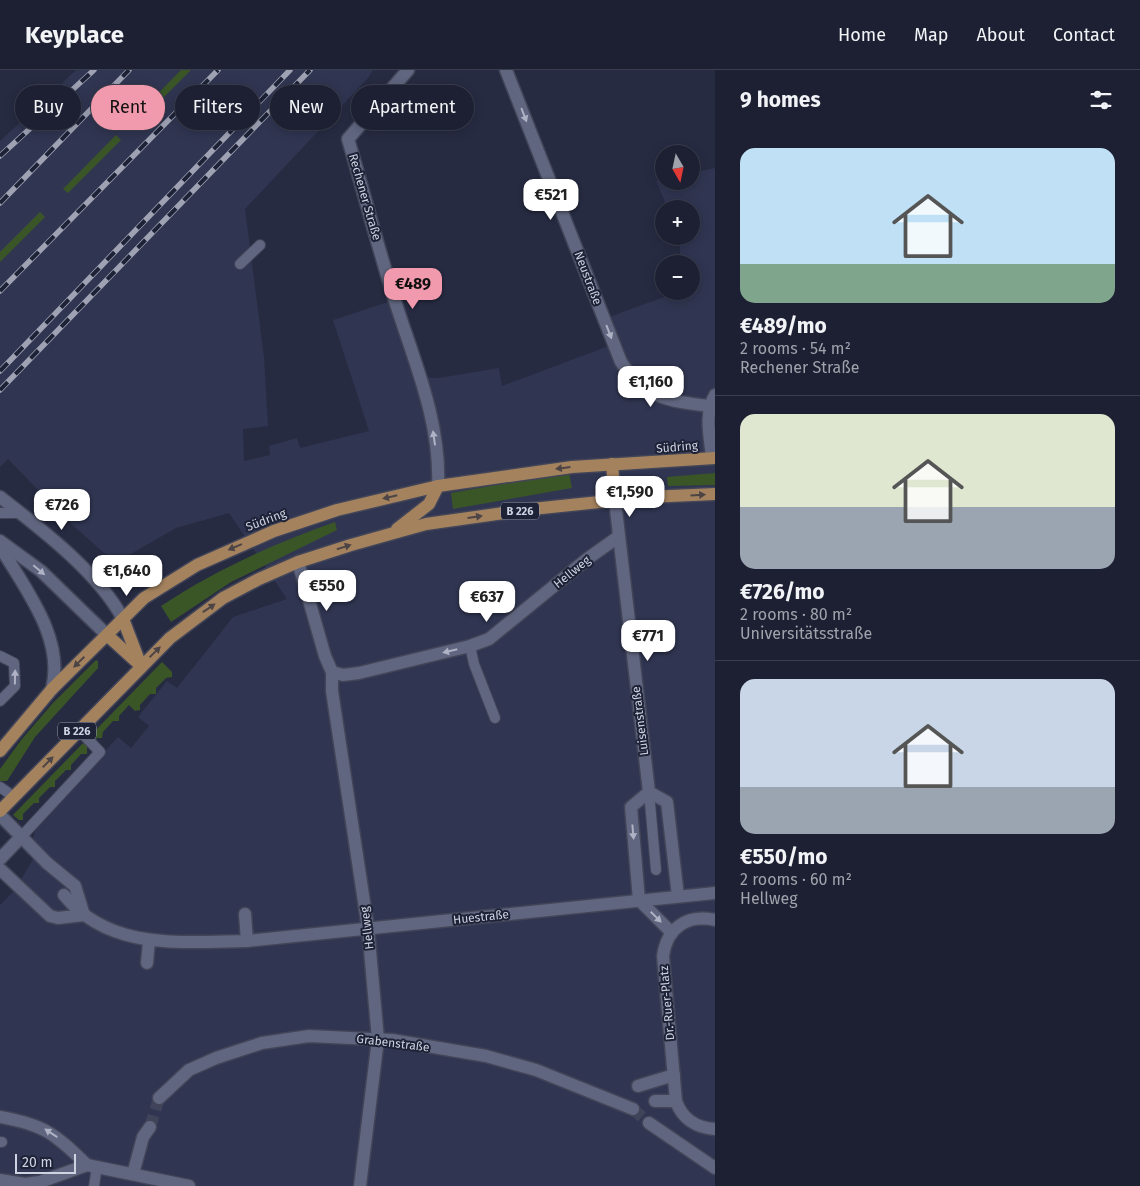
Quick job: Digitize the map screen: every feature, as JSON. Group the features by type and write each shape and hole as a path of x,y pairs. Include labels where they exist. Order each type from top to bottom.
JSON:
{"main road":[{"name":"Südring","path":"0,751 52,689 123,619 155,591 197,565 236,546 330,512 438,486 520,473 612,464 647,464 713,458"},
{"path":"612,464 615,501"},
{"path":"391,534 429,504 438,486"},
{"name":"B 226","path":"0,813 78,730 170,638 203,612 240,589 298,562 426,524 532,509 715,494"},
{"path":"123,619 141,666"},
{"path":"107,635 141,666"}],"street":[{"name":"Rechener Straße","path":"408,70 348,139 395,300 429,407 439,467 438,486"},
{"name":"Neustraße","path":"506,70 621,362 632,379 654,395 684,403 712,400"},
{"path":"712,400 713,458"},
{"path":"0,497 21,513 106,590 123,619"},
{"name":"Luisenstraße","path":"615,501 649,792"},
{"name":"Hellweg","path":"332,672 344,675 359,673 470,646 489,639 587,559 618,537"},
{"path":"0,540 41,571 107,635"},
{"path":"0,546 50,636 56,668 52,689"},
{"name":"Hellweg","path":"298,562 325,656 332,672 332,691 368,928 378,1039 360,1186"},
{"path":"678,896 667,802 649,792 631,807 639,900 672,933 687,921 700,917 715,920"},
{"path":"0,813 21,837 63,872 75,886 84,915 58,918 50,916 0,869"},
{"path":"0,859 21,837"},
{"name":"Huestraße","path":"65,898 84,915 102,927 126,937 149,941 247,941 715,893"},
{"path":"697,895 700,917"},
{"path":"245,914 247,941"},
{"name":"Dr.-Ruer-Platz","path":"665,1116 674,1075 664,969 664,948 672,933"},
{"path":"148,963 149,941"},
{"name":"Grabenstraße","path":"159,1098 189,1070 216,1058 262,1043 309,1036 378,1039 486,1056 536,1070 624,1099 633,1109"},
{"path":"638,1086 674,1075"},
{"path":"655,1101 665,1116 715,1168"},
{"path":"0,1116 26,1122 47,1130 92,1166 189,1186"},
{"path":"665,1116 715,1129"},
{"path":"133,1174 144,1137 150,1127"},
{"path":"0,1180 26,1184 40,1182 92,1166"}],"lane":[{"path":"240,264 260,245"},
{"path":"0,513 21,513"},
{"path":"470,646 474,664 495,718"},
{"path":"0,656 14,663 16,672 15,686 0,700"},
{"path":"21,837 100,752 78,730"},
{"path":"0,787 14,797"},
{"path":"649,792 656,870"},
{"path":"92,1166 94,1186"}],"shaded area":[{"path":"76,70 373,70 361,85 351,85 351,96 341,107 341,85 270,85 270,130 319,130 245,209 264,357 268,426 243,429 244,461 270,455 269,446 297,438 300,448 369,431 333,320 395,300 420,377 439,378 499,368 502,386 614,344 604,319 656,300 700,300 700,255 680,255 680,245 700,245 700,200 664,200 660,190 700,190 700,171 715,168 715,1186 0,1186 0,905 14,891 38,851 33,839 36,825 118,737 131,748 149,726 138,717 167,681 177,688 233,617 287,599 229,513 176,528 122,559 113,561 67,520 8,459 0,467 0,141 15,127 15,130 81,130 81,85 60,85"}],"green space":[{"path":"181,70 191,70 165,96 165,86"},
{"path":"116,135 121,140 68,193 63,189"},
{"path":"40,212 45,217 0,262 0,252"},
{"path":"569,472 572,488 453,509 451,493"},
{"path":"715,473 715,485 668,486 667,477"},
{"path":"335,522 337,530 231,582 171,622 161,606 223,569 289,539"},
{"path":"96,660 98,661 98,668 35,737 7,781 0,781 0,769 22,739 53,703"},
{"path":"162,662 172,672 172,677 166,678 156,688 156,694 150,694 140,705 140,710 135,711 129,705 119,716 119,721 113,721 103,732 102,738 97,738 87,748 87,754 81,754 71,765 71,770 66,770 55,781 55,787 50,787 39,798 39,803 34,803 23,814 23,820 19,820 13,815"}],"tunnel":[{"path":"150,1127 159,1098"},
{"path":"633,1109 649,1123"}],"railway":[{"path":"0,156 94,70"},
{"path":"0,203 129,70"},
{"path":"0,291 218,70"},
{"path":"0,371 290,70"},
{"path":"0,390 310,70"}]}
